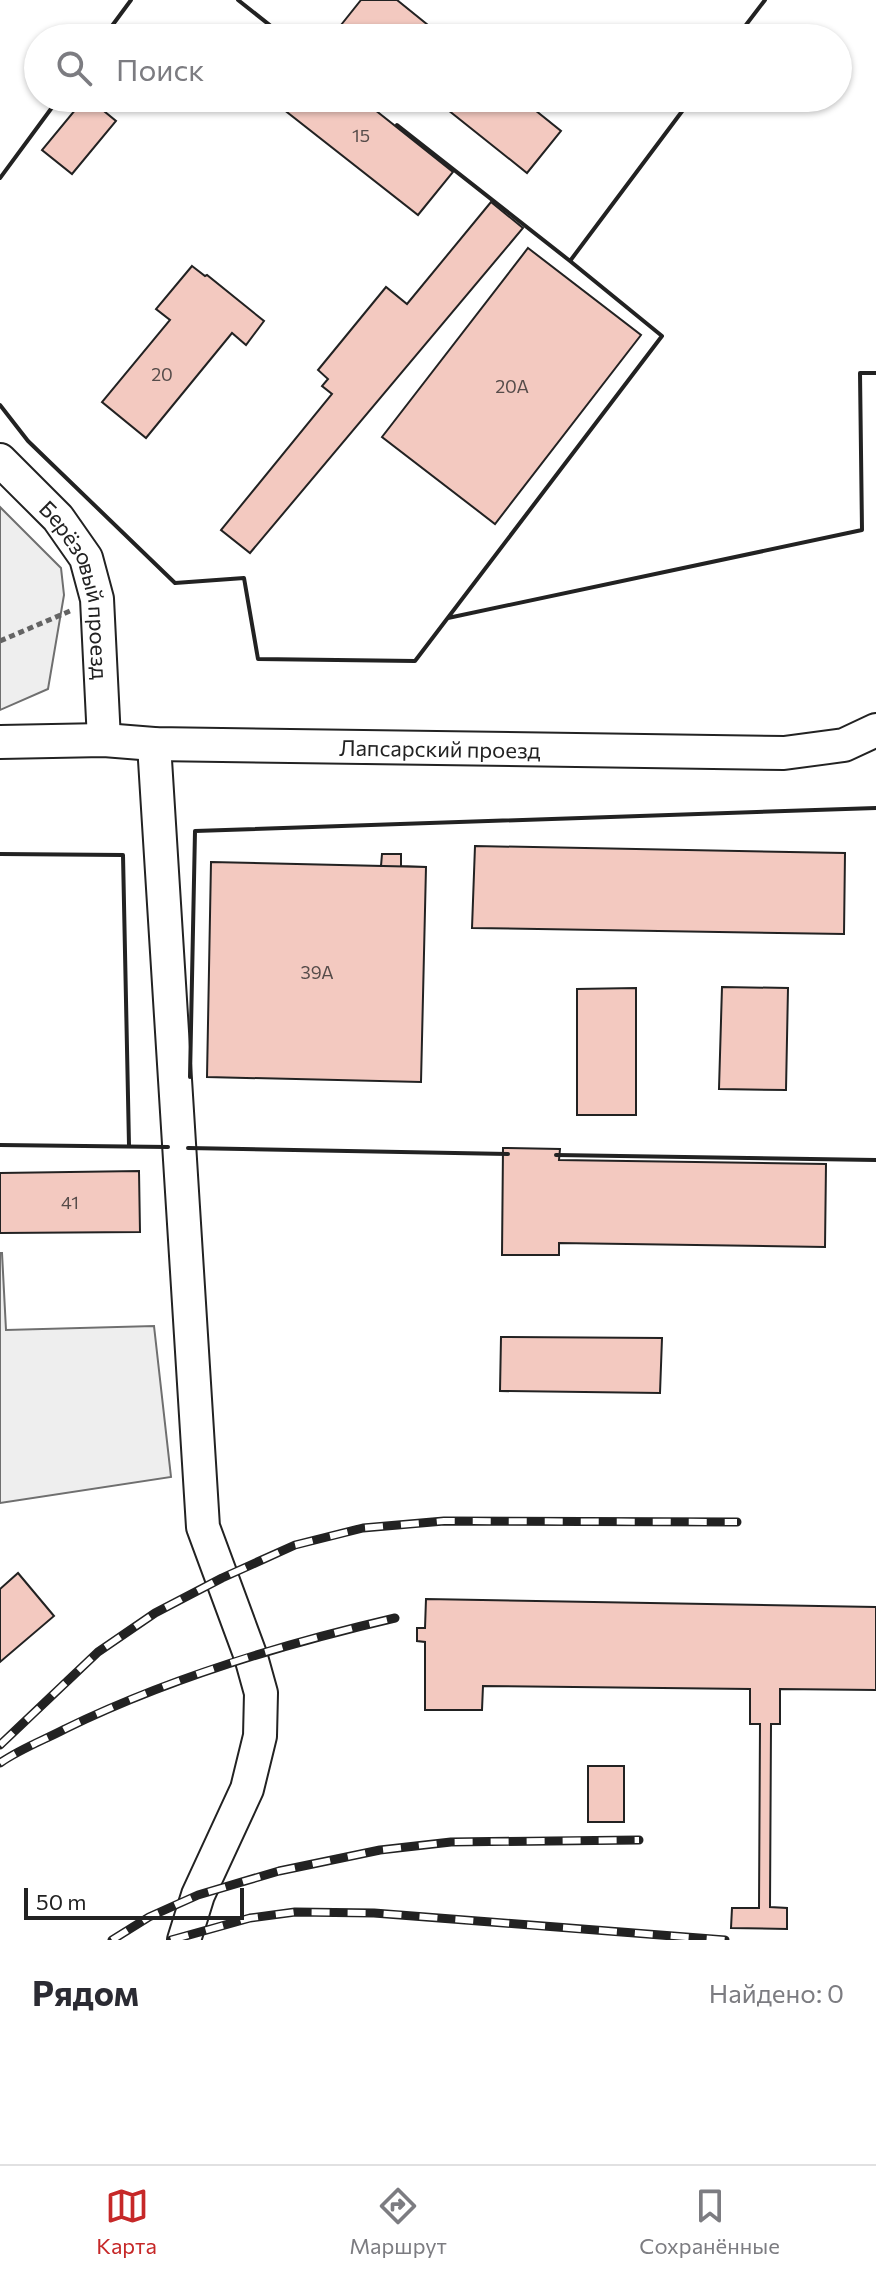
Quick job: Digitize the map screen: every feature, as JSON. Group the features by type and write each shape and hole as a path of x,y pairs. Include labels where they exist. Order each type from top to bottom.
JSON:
{"street":[{"name":"Берёзовый проезд","path":"0,460 58,518 86,558 97,599 104,740"},
{"name":"Лапсарский проезд","path":"0,742 104,740 154,744 784,753 844,745 876,730"},
{"path":"154,744 203,1527 251,1657 261,1693 260,1736 247,1789 198,1895 184,1940"}],"path":[{"path":"0,641 97,599"}],"shaded area":[{"path":"0,507 61,568 64,595 48,689 0,710"},
{"path":"0,1253 6,1330 154,1326 171,1477 0,1503"}],"building":[{"path":"361,0 397,0 427,24 342,24"},
{"path":"73,112 105,112 116,121 72,174 42,150"},
{"path":"287,112 378,112 453,172 418,215"},
{"path":"451,112 537,112 561,131 527,173"},
{"path":"491,202 523,228 250,553 221,530 332,394 322,386 328,379 318,370 386,287 407,304"},
{"path":"528,248 641,335 495,524 382,437"},
{"path":"192,266 264,321 246,345 232,333 146,438 102,402 170,320 156,309"},
{"path":"475,846 845,853 844,934 472,928"},
{"path":"382,854 401,854 401,866 426,867 421,1082 207,1077 211,862 381,866"},
{"path":"211,862 426,867 421,1082 207,1077"},
{"path":"722,987 788,988 786,1090 719,1089"},
{"path":"636,988 636,1115 577,1115 577,989"},
{"path":"503,1148 560,1149 559,1160 826,1164 825,1247 559,1243 559,1255 502,1255"},
{"path":"139,1171 140,1232 0,1233 0,1173"},
{"path":"501,1337 662,1338 660,1393 500,1391"},
{"path":"18,1573 54,1616 0,1662 0,1589"},
{"path":"426,1599 876,1607 876,1690 780,1689 780,1724 771,1724 770,1907 787,1908 787,1929 731,1928 732,1908 759,1908 760,1724 750,1724 750,1689 483,1686 482,1710 425,1710 425,1642 417,1641 417,1628 425,1628"},
{"path":"588,1766 624,1766 624,1822 588,1822"}],"railway":[{"path":"0,1745 98,1652 155,1613 295,1545 363,1528 444,1521 737,1522"},
{"path":"0,1763 104,1711 186,1678 269,1651 395,1618"},
{"path":"112,1940 149,1917 198,1895 279,1871 380,1850 451,1842 639,1840"},
{"path":"171,1940 250,1918 295,1912 374,1913 725,1940"}],"wall":[{"path":"113,24 131,0"},
{"path":"238,0 268,24"},
{"path":"747,24 765,0"},
{"path":"0,178 49,112"},
{"path":"397,125 570,261 682,112"},
{"path":"0,405 28,441 175,583 244,578 258,659 415,661 662,336 570,261"},
{"path":"448,618 862,530 860,373 876,373"},
{"path":"190,1077 195,831 876,808"},
{"path":"0,854 123,855 129,1145"},
{"path":"0,1145 168,1147"},
{"path":"188,1148 508,1154"},
{"path":"556,1155 876,1160"}]}
